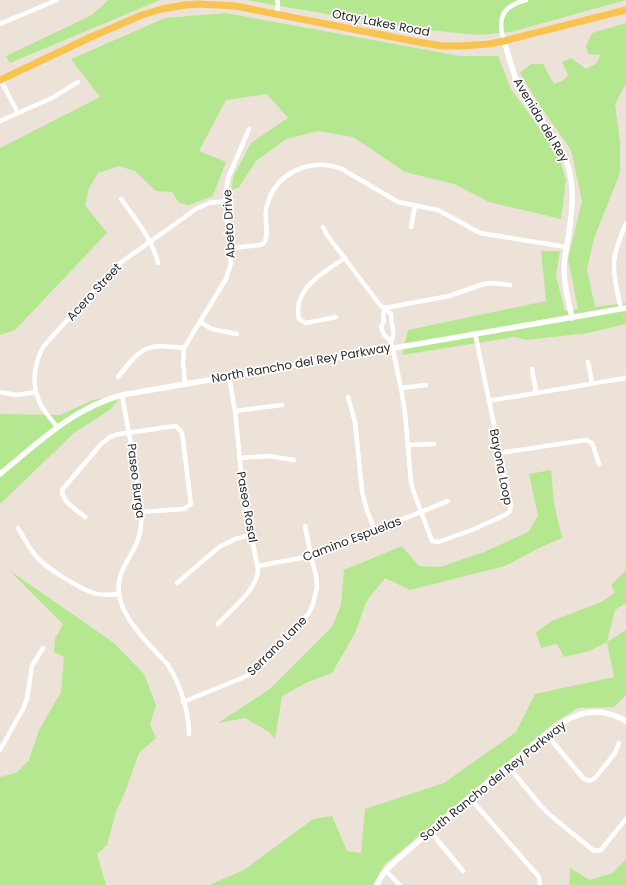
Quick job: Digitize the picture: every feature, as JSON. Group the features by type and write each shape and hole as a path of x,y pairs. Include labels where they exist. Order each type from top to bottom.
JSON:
{"main road":[{"name":"Otay Lakes Road","path":"0,80 91,37 162,8 198,4 236,6 442,46 489,44 626,10"}],"street":[{"path":"0,24 57,0"},
{"path":"277,0 277,14"},
{"path":"504,41 501,24 504,13 513,4 526,0"},
{"name":"Avenida del Rey","path":"504,41 518,87 560,146 569,165 574,196 564,270 572,318"},
{"path":"0,80 18,113"},
{"path":"0,121 52,98 78,82"},
{"name":"Abeto Drive","path":"184,348 226,279 231,264 225,201 226,184 249,129"},
{"path":"230,248 260,245 264,243 266,236 266,210 276,186 286,176 306,166 321,164 342,168 393,199 416,206 438,210 480,233 566,247"},
{"path":"121,199 151,241 158,263"},
{"name":"Acero Street","path":"57,427 42,407 36,392 34,378 36,363 40,352 47,342 116,266 196,209 209,203 225,201"},
{"path":"411,228 416,206"},
{"path":"624,309 614,273 614,261 626,223"},
{"path":"323,226 327,235 380,305 391,314 390,321 394,332 392,344"},
{"path":"336,317 304,323 299,317 299,309 302,296 307,287 344,258"},
{"path":"385,308 449,296 484,284 492,283 510,285"},
{"path":"385,308 383,315 384,322 381,326 384,336 392,344"},
{"name":"North Rancho del Rey Parkway","path":"0,474 57,427 86,408 104,400 122,395 392,344 475,333 624,309"},
{"path":"384,322 390,321"},
{"path":"200,322 212,328 237,334"},
{"name":"Bayona Loop","path":"392,344 405,413 411,482 432,541 438,542 472,530 507,514 511,506 475,333"},
{"path":"118,377 134,356 146,348 162,345 184,348 183,362 185,383"},
{"path":"588,362 592,384"},
{"path":"532,368 536,392"},
{"name":"Paseo Rosal","path":"218,624 254,584 258,577 258,566 243,491 235,411 229,376"},
{"path":"488,401 626,378"},
{"path":"401,388 426,385"},
{"path":"0,392 16,395 36,392"},
{"name":"Paseo Burga","path":"122,395 142,512 139,535 122,572 119,583 119,594 122,608 131,622 168,665 183,702 189,724 189,734"},
{"path":"348,397 355,422 362,491 367,511 375,530"},
{"path":"235,411 282,405"},
{"path":"85,517 67,502 62,495 62,490 104,442 115,435 176,426 182,433 191,504 184,509 142,512"},
{"path":"499,453 586,440 592,443 599,464"},
{"path":"408,446 434,444"},
{"path":"239,458 269,456 294,460"},
{"name":"Camino Espuelas","path":"258,566 311,556 448,501"},
{"name":"Serrano Lane","path":"183,702 248,676 301,623 311,608 316,593 316,575 305,526"},
{"path":"18,528 28,545 43,563 83,589 95,594 119,594"},
{"path":"177,583 219,547 235,539 251,535"},
{"path":"0,750 23,709 27,699 32,666 43,648"},
{"name":"South Rancho del Rey Parkway","path":"377,885 386,871 430,831 508,766 571,718 587,713 608,713 626,720"},
{"path":"547,735 583,778 589,781 596,777 615,753 619,744"},
{"path":"508,766 541,806 594,851 600,850 626,819"},
{"path":"470,798 539,877 540,885"},
{"path":"430,831 463,870"},
{"path":"386,871 400,885"}],"green space":[{"path":"109,0 160,0 10,63 6,56 90,16"},
{"path":"246,0 626,0 511,32 478,35 408,28"},
{"path":"226,13 460,56 498,56 511,89 558,154 566,180 561,219 489,202 454,184 405,172 353,137 318,131 286,139 256,161 239,187 232,190 233,177 251,143 288,118 267,94 226,100 199,151 226,162 213,196 189,205 179,203 172,192 156,191 135,171 119,166 98,173 89,188 85,205 107,233 15,330 0,335 0,148 100,97 71,59 165,18"},
{"path":"626,23 626,84 615,104 620,142 620,173 594,238 587,269 595,307 626,303 626,324 588,333 526,340 515,337 402,355 408,330 546,301 541,251 560,251 556,276 565,311 578,309 568,259 582,201 571,150 540,106 520,73 531,64 543,64 554,84 564,80 568,75 562,62 571,58 586,69 597,63 600,55 588,54 586,46 592,33"},
{"path":"122,395 111,409 74,433 0,504 0,414 60,415 93,400"},
{"path":"551,470 554,503 562,538 505,566 410,590 385,578 366,602 355,633 332,673 308,682 282,696 275,739 269,732 245,718 218,723 271,688 332,627 341,605 344,570 402,546 419,566 440,567 484,552 528,532 538,516 529,474"},
{"path":"9,570 114,643 144,674 156,705 150,724 156,738 139,753 116,812 107,845 97,854 106,885 0,885 0,777 16,773 29,760 39,730 61,692 64,657 54,652 55,639 63,624"},
{"path":"626,570 626,603 615,610 607,642 589,651 564,657 557,644 541,648 536,632 552,621 601,602 615,593 611,585"},
{"path":"626,630 626,695 614,707 578,708 554,723 384,865 373,885 209,885 244,870 313,819 332,816 347,851 361,853 365,809 444,783 516,732 535,694 614,677 607,642"},
{"path":"626,859 626,885 569,885 570,868 590,880 613,873"}]}
